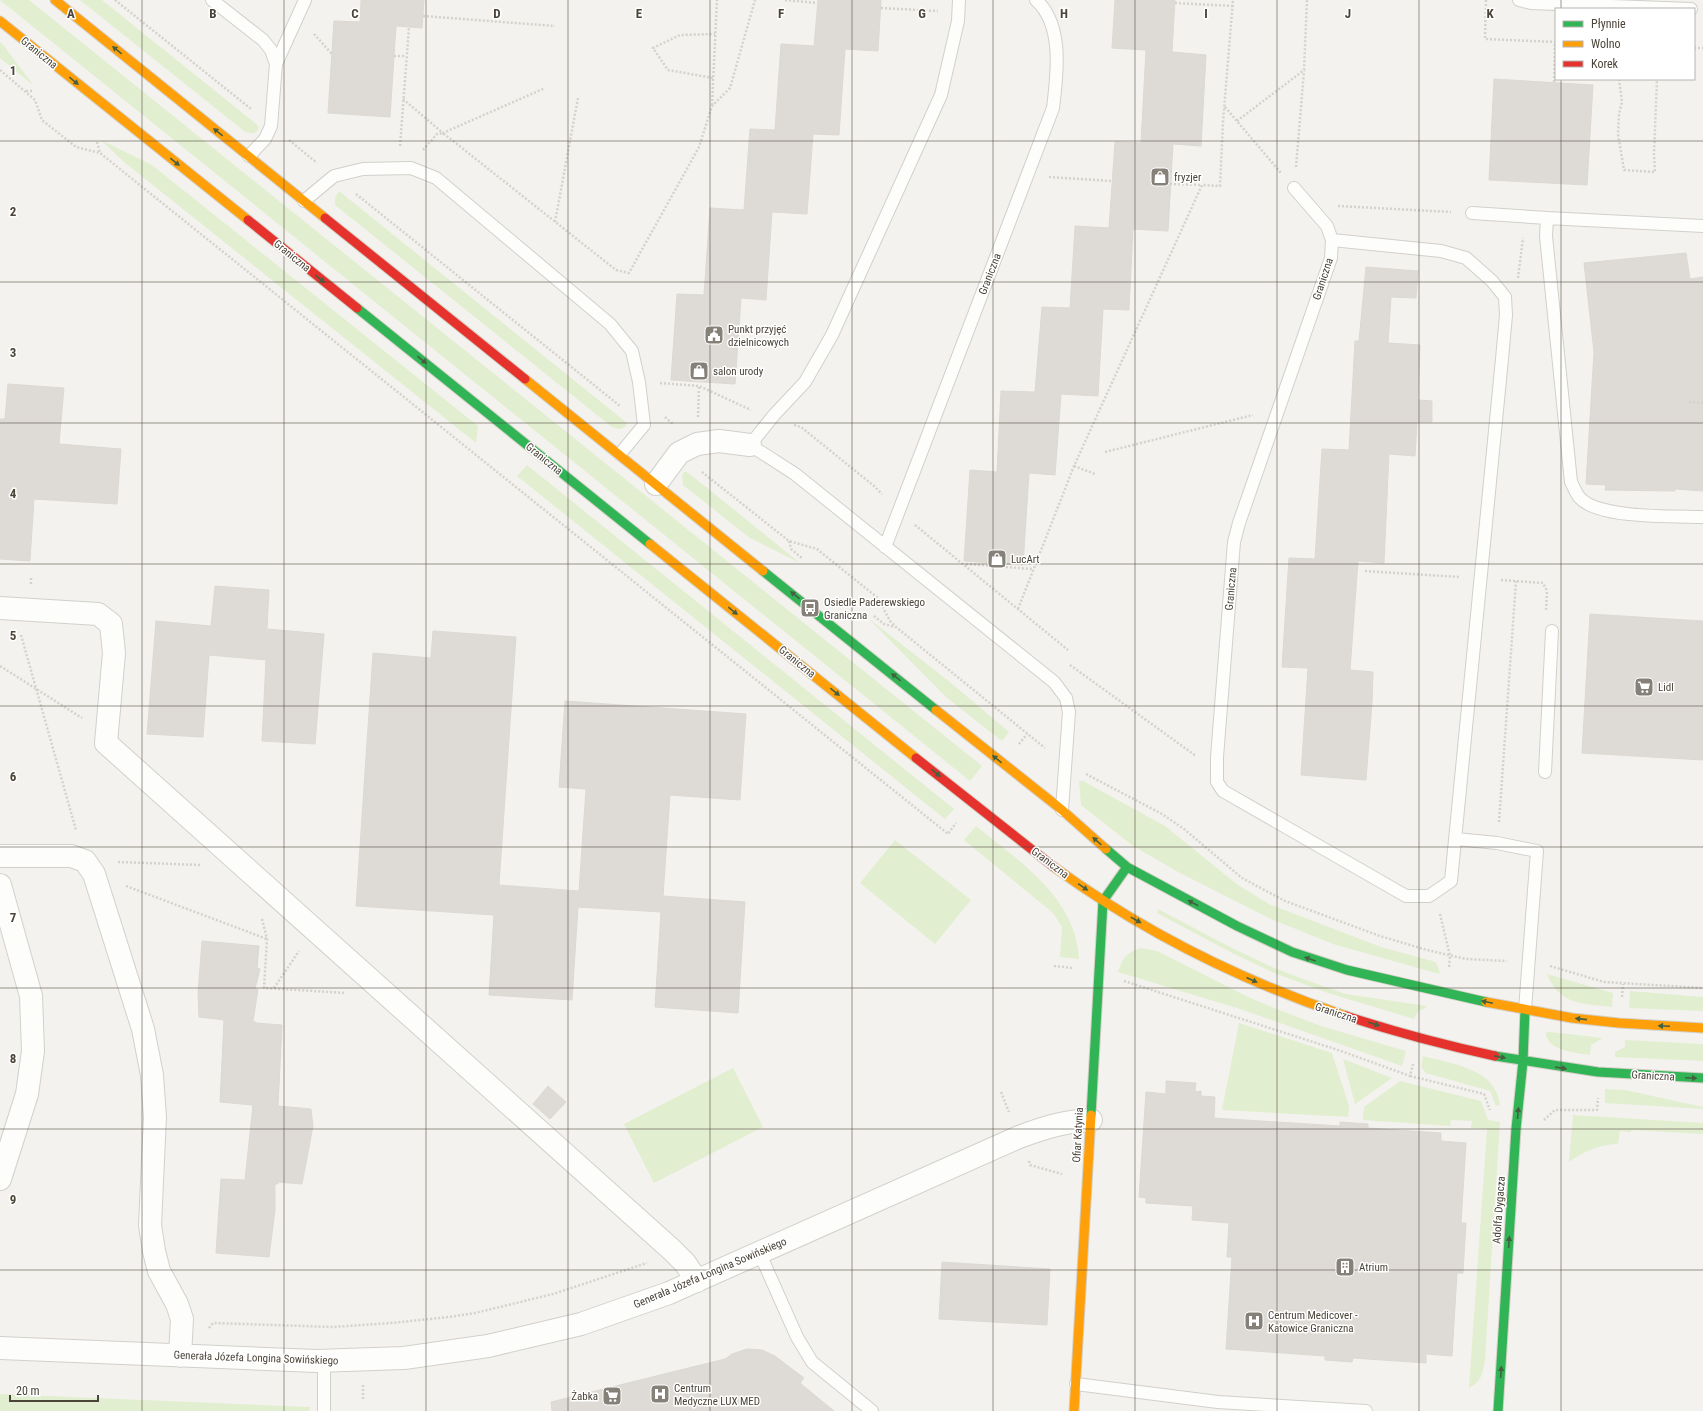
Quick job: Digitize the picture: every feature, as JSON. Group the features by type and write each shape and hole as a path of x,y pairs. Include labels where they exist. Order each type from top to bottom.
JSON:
{"street":[{"path":"55,0 1062,810 1127,867 1237,926 1292,952 1347,970 1446,994 1572,1018 1619,1023 1703,1028"},
{"name":"Graniczna","path":"0,21 972,802 1056,868 1103,901 1208,959 1257,983 1303,1002 1420,1038 1523,1062 1599,1073 1703,1078"},
{"path":"656,484 679,453 697,444 719,441 750,445"},
{"path":"7,609 98,614 111,624 114,653 106,743 672,1250 685,1263 696,1281"},
{"path":"0,856 71,856 89,868 143,1029 152,1075 155,1117 150,1225 159,1271 177,1304 182,1319 180,1356"},
{"path":"1103,901 1127,867"},
{"path":"0,885 31,996 32,1051 27,1094 0,1179"},
{"name":"Ofiar Katynia","path":"1074,1411 1103,901"},
{"name":"Adolfa Dygacza","path":"1498,1411 1516,1129 1523,1062 1525,1010"},
{"name":"Generała Józefa Longina Sowińskiego","path":"0,1348 292,1361 324,1361 404,1358 488,1346 581,1324 654,1299 760,1254 1026,1134 1062,1123 1091,1120"}],"lane":[{"path":"212,0 262,40 271,50 276,64"},
{"path":"249,156 265,139 272,126 276,64 305,0"},
{"path":"959,0 958,21 941,95 832,335 805,382 771,419 750,445 795,474 1054,682 1066,698 1069,712 1062,810"},
{"name":"Graniczna","path":"885,547 1053,108 1058,60 1050,20 1036,0"},
{"path":"1520,0 1531,3 1666,8"},
{"path":"304,200 334,176 363,169 411,168 436,178 610,324 632,351 639,382 644,425 620,454"},
{"name":"Graniczna","path":"1294,188 1327,226 1332,240 1331,258 1238,523 1234,542 1217,782 1223,791 1406,896 1429,896 1451,881 1506,315 1505,298"},
{"path":"1472,214 1703,226"},
{"path":"1547,218 1547,252 1571,482 1580,498 1594,508 1614,513 1703,517"},
{"path":"1332,240 1441,251 1466,258 1492,281 1505,298"},
{"path":"1545,772 1552,631"},
{"path":"1456,838 1497,843 1537,851 1525,1010"},
{"path":"760,1254 797,1338 812,1362 872,1411"},
{"path":"324,1361 324,1411"},
{"path":"1076,1384 1217,1406 1366,1411"}],"path":[{"path":"115,0 644,425"},
{"path":"629,273 700,147 712,106 717,0"},
{"path":"712,106 730,88 755,0"},
{"path":"785,0 817,3"},
{"path":"1170,184 1220,186 1224,106 1233,0"},
{"path":"1294,188 1304,70 1307,0"},
{"path":"1486,0 1485,39 1555,42"},
{"path":"1175,3 1232,6"},
{"path":"881,8 958,12"},
{"path":"423,16 555,26"},
{"path":"400,153 409,27"},
{"path":"713,78 668,70 653,48 680,35 715,34"},
{"path":"394,56 406,56"},
{"path":"1554,82 1555,62"},
{"path":"0,70 35,100 42,120 76,147 100,153 948,834"},
{"path":"1237,121 1304,70"},
{"path":"1619,80 1622,102 1619,114 1618,134 1624,170 1655,172 1654,154 1657,80"},
{"path":"403,99 443,133 545,88"},
{"path":"26,92 34,91"},
{"path":"555,222 578,98"},
{"path":"1224,106 1294,188"},
{"path":"97,142 100,153"},
{"path":"1027,176 1112,181"},
{"path":"1018,609 1032,569 1074,466 1202,185"},
{"path":"1309,204 1472,214"},
{"path":"1505,298 1517,290 1522,243 1527,217"},
{"path":"639,382 699,386 771,419 801,427 874,486 899,512 965,564 1068,650"},
{"path":"697,424 699,386"},
{"path":"1689,402 1703,403"},
{"path":"1105,452 1261,414 1277,412"},
{"path":"679,453 789,541 817,549 854,578 878,598 890,621 896,627 1053,754 1162,814 1184,829 1242,878 1273,896 1380,936 1450,956 1466,959 1545,965 1604,982 1703,988"},
{"path":"1074,466 1095,474"},
{"path":"789,541 791,549 803,559"},
{"path":"965,564 1032,569"},
{"path":"1365,571 1543,583 1548,591 1546,611"},
{"path":"1497,843 1516,581"},
{"path":"7,609 36,689 89,868"},
{"path":"874,616 884,624 896,627"},
{"path":"1068,664 1217,770"},
{"path":"0,666 107,735"},
{"path":"89,868 204,865"},
{"path":"89,868 267,939"},
{"path":"1434,893 1450,956"},
{"path":"261,916 267,939 264,988 347,993"},
{"path":"273,989 314,929"},
{"path":"1001,1092 1011,1116"},
{"path":"213,1323 333,1327 422,1320 475,1313 584,1285 662,1257 672,1250"}],"green space":[{"path":"0,0 29,0 982,766 970,781"},
{"path":"80,0 102,0 255,123 259,127 258,130 255,133 244,131"},
{"path":"0,42 4,46 34,86 0,58"},
{"path":"101,140 152,165 478,426 476,443 124,162"},
{"path":"339,191 627,423 625,427 619,429 612,427 335,205 335,198"},
{"path":"527,465 954,809 945,819 517,476"},
{"path":"684,472 691,475 800,563 750,538 683,485 682,475"},
{"path":"868,618 951,683 1009,732 1002,741 946,697"},
{"path":"1079,781 1083,781 1165,826 1238,885 1269,904 1381,947 1436,962 1440,973 1439,974 1333,944 1271,919 1180,873 1133,846 1081,805"},
{"path":"976,826 1027,867 1056,899 1068,917 1075,937 1079,959 1060,957 1062,927 1053,913 964,840"},
{"path":"895,840 971,900 935,944 860,883"},
{"path":"1158,909 1228,946 1274,968 1325,987 1346,994 1427,1006 1424,1009 1419,1010 1414,1019 1328,993 1274,973 1232,953 1157,913"},
{"path":"1141,948 1157,951 1248,997 1279,1010 1321,1026 1406,1051 1402,1066 1240,1009 1118,972 1123,959 1132,951"},
{"path":"1547,974 1613,993 1612,1007 1582,1003 1566,997 1552,984"},
{"path":"1630,991 1703,997 1703,1011 1629,1008"},
{"path":"1239,1023 1332,1053 1349,1106 1348,1117 1222,1110"},
{"path":"1547,1032 1603,1038 1591,1045 1590,1055 1571,1052 1552,1045 1546,1035"},
{"path":"1625,1040 1703,1044 1703,1061 1615,1057 1615,1052 1625,1047"},
{"path":"1423,1056 1459,1065 1482,1075 1497,1093 1500,1105 1496,1106 1490,1091 1426,1073 1421,1067"},
{"path":"1343,1059 1392,1078 1355,1104"},
{"path":"733,1068 763,1127 654,1183 624,1124"},
{"path":"1400,1081 1481,1101 1488,1120 1500,1122 1485,1360 1481,1377 1473,1386 1469,1388 1487,1129 1471,1128 1472,1121 1451,1120 1450,1126 1363,1120 1364,1107"},
{"path":"1605,1089 1625,1090 1703,1107 1703,1109 1605,1103"},
{"path":"1573,1115 1703,1123 1703,1134 1631,1130 1631,1132 1620,1131 1618,1144 1605,1145 1592,1149 1569,1162"},
{"path":"0,1394 310,1407 309,1411 0,1411"}],"building":[{"path":"361,0 424,0 422,28 396,26 390,117 328,113 334,21 360,22"},
{"path":"818,0 881,0 878,51 845,49 839,135 813,134 807,214 772,212 766,300 741,298 735,384 671,380 677,294 704,295 710,208 744,210 750,129 775,130 781,44 814,46"},
{"path":"1115,0 1175,0 1172,52 1206,55 1201,146 1173,144 1168,231 1133,229 1129,310 1103,309 1098,396 1061,394 1055,475 1029,473 1023,565 964,561 970,470 997,472 1001,391 1035,392 1042,307 1070,308 1075,226 1109,228 1115,142 1141,143 1146,50 1112,48"},
{"path":"1494,79 1593,85 1587,185 1489,180"},
{"path":"1686,253 1690,279 1703,277 1703,491 1675,489 1675,491 1605,490 1606,485 1586,484 1594,352 1584,263"},
{"path":"1366,267 1418,271 1416,298 1391,297 1388,343 1420,345 1418,400 1432,401 1432,422 1417,422 1415,456 1389,454 1384,563 1358,561 1350,670 1373,672 1366,780 1301,775 1308,668 1282,667 1289,558 1315,559 1322,449 1349,450 1355,341 1359,341"},
{"path":"8,384 64,388 59,444 121,449 117,504 34,499 30,561 0,559 0,419 5,419"},
{"path":"215,586 269,590 267,629 324,634 315,744 262,741 266,660 209,655 203,737 147,734 156,621 211,626"},
{"name":"Lidl","path":"1590,614 1703,621 1703,760 1582,753"},
{"path":"433,631 516,637 499,885 579,891 586,789 559,787 565,701 746,714 740,800 670,795 663,896 745,902 738,1013 655,1007 661,912 578,907 572,1000 489,995 494,915 356,906 373,653 431,658"},
{"path":"202,941 259,946 257,968 260,969 255,989 258,989 253,1022 282,1025 278,1106 311,1109 313,1126 302,1184 278,1182 278,1184 275,1184 275,1210 269,1257 216,1253 221,1179 245,1180 253,1105 220,1102 224,1020 199,1017 198,993"},
{"name":"Atrium","path":"1166,1081 1196,1083 1195,1092 1201,1091 1201,1096 1215,1097 1214,1118 1340,1126 1340,1122 1368,1124 1368,1128 1441,1133 1441,1141 1466,1143 1461,1223 1466,1223 1463,1273 1457,1273 1452,1356 1426,1354 1426,1363 1353,1358 1352,1362 1325,1360 1325,1356 1226,1349 1232,1257 1227,1257 1229,1223 1192,1220 1193,1206 1146,1203 1146,1198 1139,1197 1146,1092 1166,1094"},
{"path":"548,1086 566,1102 550,1119 533,1104"},
{"path":"942,1262 1050,1269 1047,1325 939,1319"},
{"path":"747,1349 762,1350 775,1356 804,1378 800,1383 834,1411 552,1411 551,1402 725,1359 732,1354"}],"traffic: fast":[{"path":"357,308 650,544"},
{"path":"763,571 936,710"},
{"path":"1106,849 1127,867 1237,926 1292,952 1347,970 1486,1002"},
{"path":"1091,1115 1103,901 1127,867"},
{"path":"1498,1411 1516,1129 1523,1061 1525,1010"},
{"path":"1495,1056 1598,1072 1703,1078"}],"traffic: slow":[{"path":"55,0 325,218"},
{"path":"0,21 248,220"},
{"path":"525,379 763,571"},
{"path":"650,544 916,758"},
{"path":"936,710 1062,810 1106,849"},
{"path":"1054,867 1122,912 1194,952 1269,987 1346,1016"},
{"path":"1486,1002 1572,1018 1619,1023 1703,1028"},
{"path":"1074,1411 1091,1115"}],"traffic: jam":[{"path":"325,218 525,379"},
{"path":"248,220 357,308"},
{"path":"916,758 1054,867"},
{"path":"1346,1016 1420,1038 1495,1056"}],"place":[{"name":"fryzjer","path":"1160,177"},
{"name":"Punkt przyjęć dzielnicowych","path":"714,335"},
{"name":"salon urody","path":"699,371"},
{"name":"LucArt","path":"997,559"},
{"name":"Osiedle Paderewskiego Graniczna","path":"810,608"},
{"name":"Lidl","path":"1644,687"},
{"name":"Atrium","path":"1345,1267"},
{"name":"Centrum Medicover - Katowice Graniczna","path":"1254,1321"},
{"name":"Centrum Medyczne LUX MED","path":"660,1394"},
{"name":"Żabka","path":"612,1396"}]}
